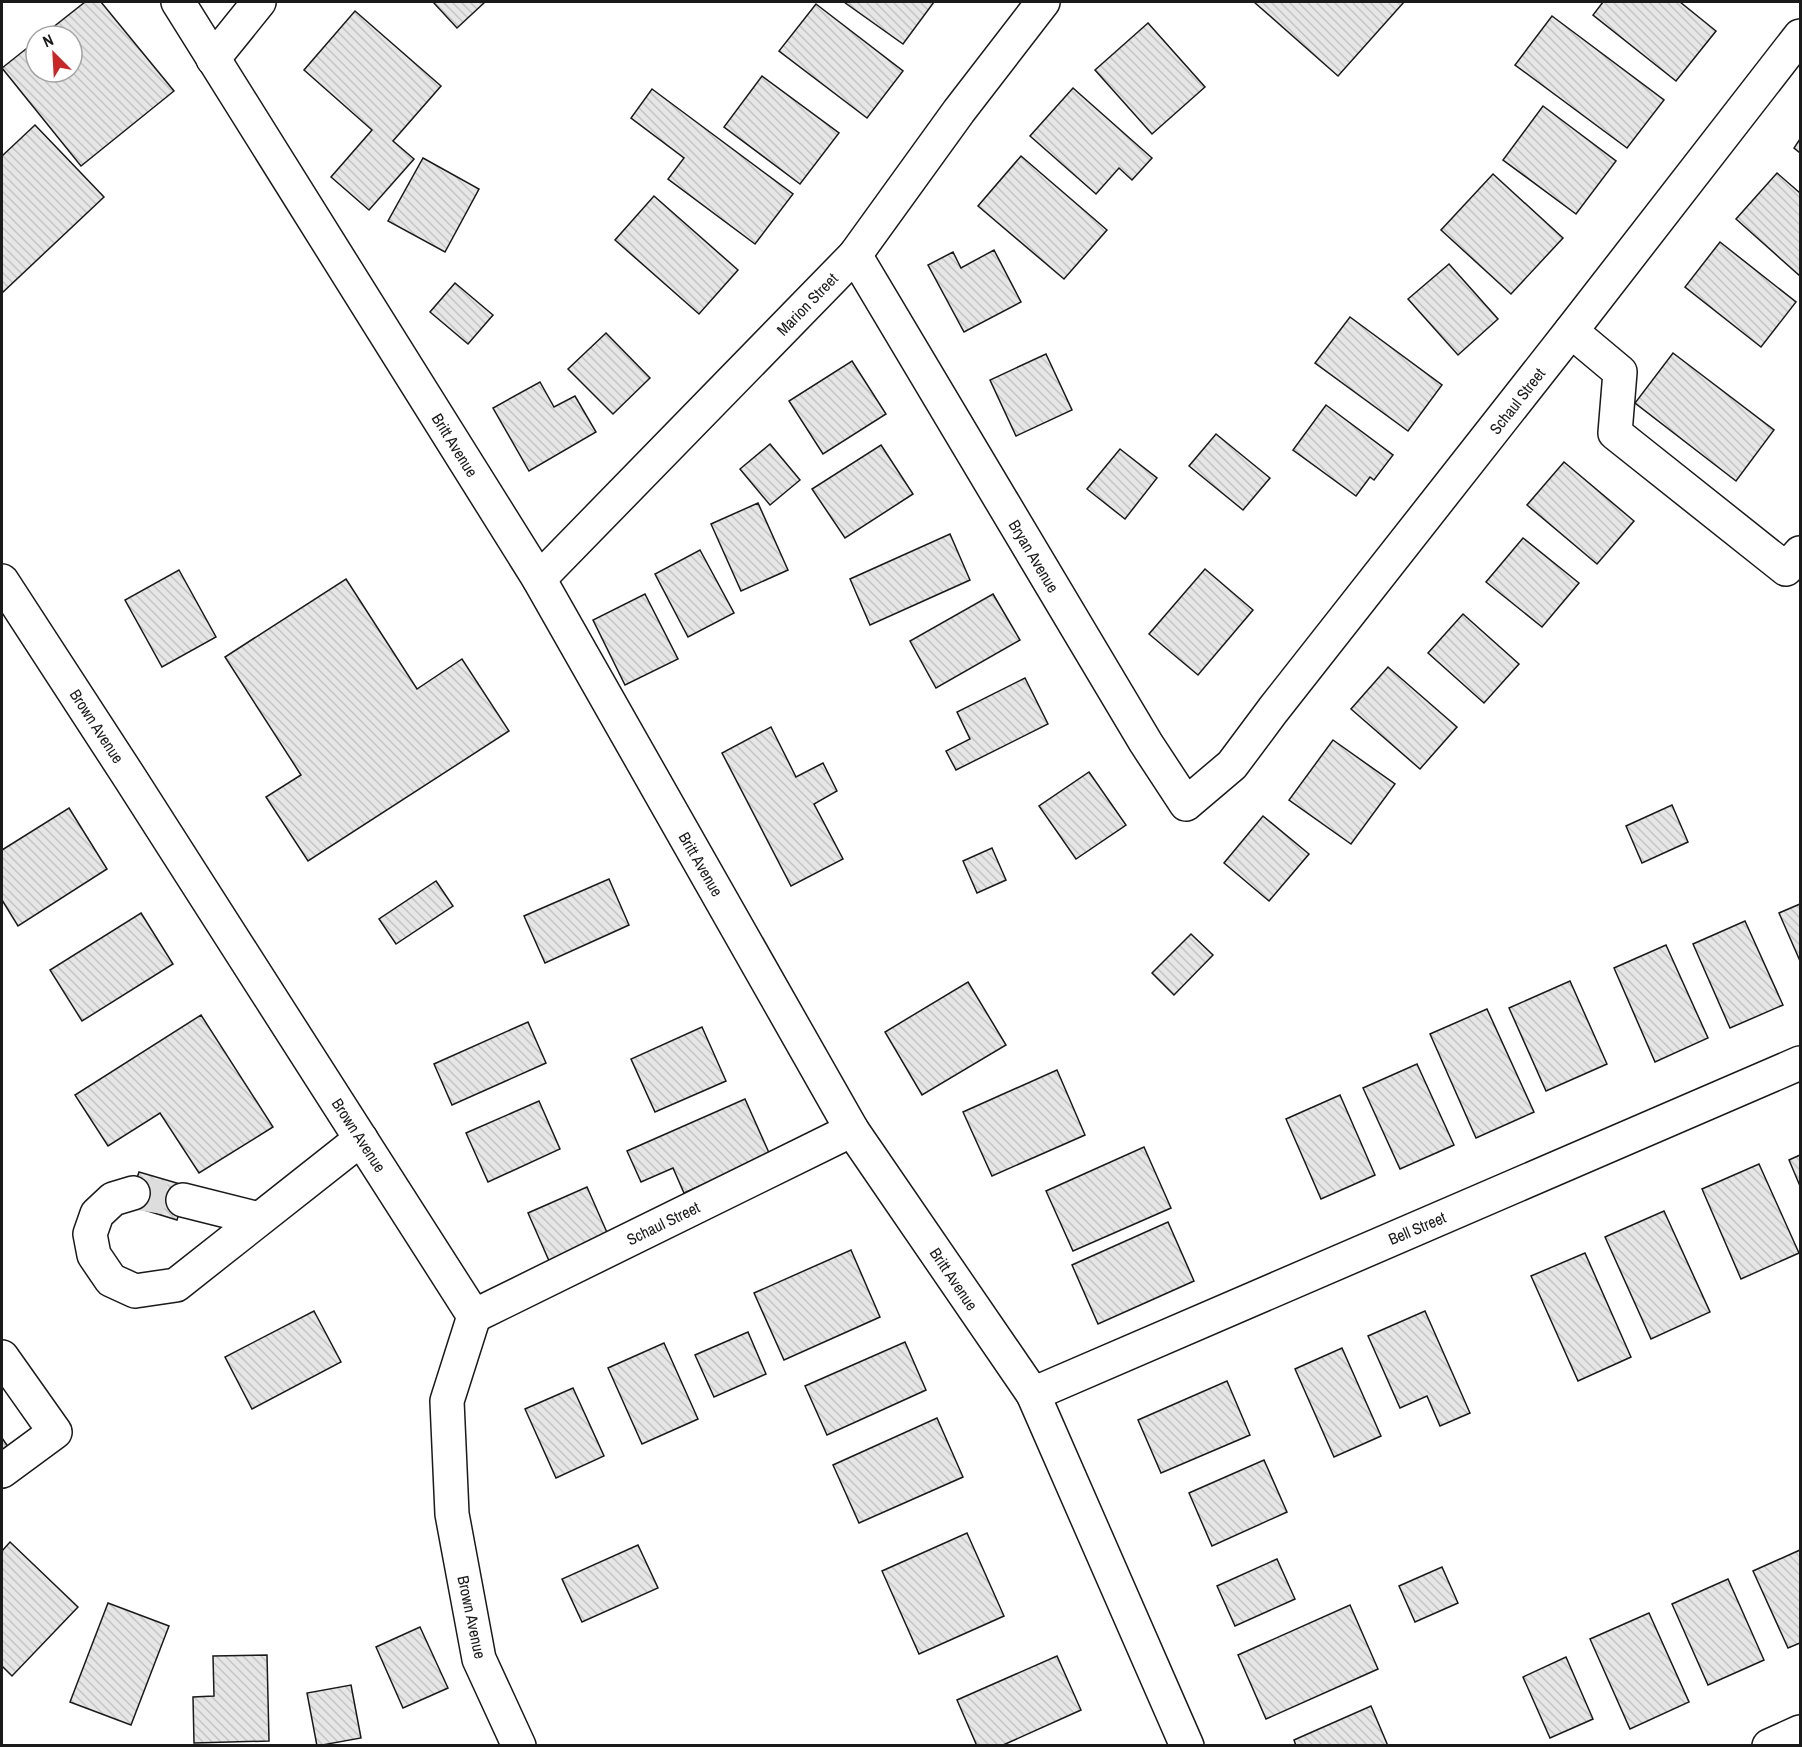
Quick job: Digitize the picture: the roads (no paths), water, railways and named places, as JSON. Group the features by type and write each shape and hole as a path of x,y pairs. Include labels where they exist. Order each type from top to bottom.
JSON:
{"street":[{"name":"Britt Avenue","path":"178,2 539,579 852,1130 1033,1394 1187,1746"},
{"path":"213,59 259,2"},
{"name":"Marion Street","path":"539,579 855,255 959,111 1043,2"},
{"name":"Schaul Street","path":"1233,765 1273,710 1571,332 1800,36"},
{"name":"Bryan Avenue","path":"855,255 1146,743 1186,804 1233,765"},
{"path":"1571,332 1620,372 1615,433 1786,569 1800,553"},
{"name":"Brown Avenue","path":"2,581 474,1316 447,1401 452,1514 479,1659 519,1746"},
{"name":"Bell Street","path":"1033,1394 1800,1063"},
{"name":"Schaul Street","path":"474,1316 852,1130"},
{"path":"133,1193 114,1199 97,1214 90,1234 94,1255 111,1280 135,1291 176,1286 361,1139"},
{"path":"183,1200 259,1220"},
{"path":"2,1357 55,1432 2,1471"},
{"path":"1769,1746 1800,1732"}],"tunnel":[{"path":"133,1193 183,1200"}]}
